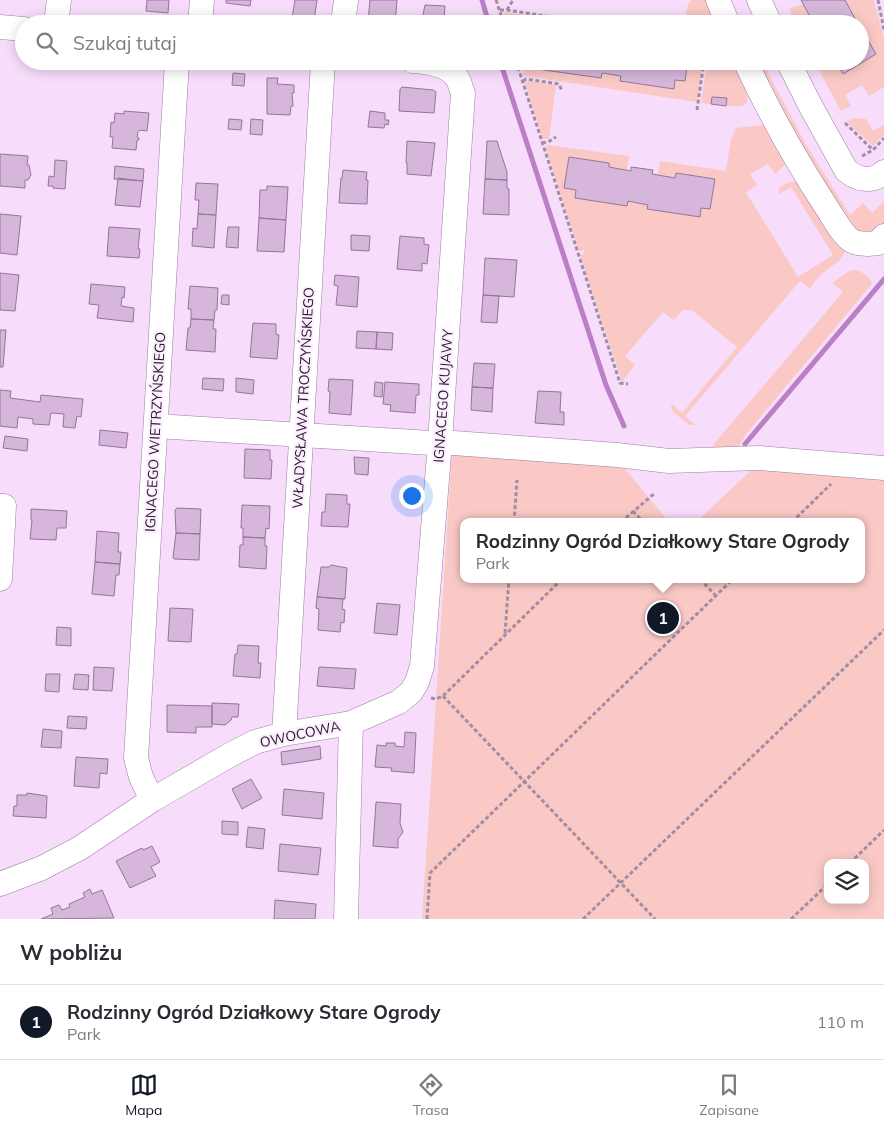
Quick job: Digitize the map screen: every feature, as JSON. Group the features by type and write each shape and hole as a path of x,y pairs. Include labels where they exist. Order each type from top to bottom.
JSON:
{"street":[{"path":"57,15 59,0"},
{"path":"201,15 202,0"},
{"path":"344,15 346,0"},
{"path":"718,0 724,15"},
{"path":"759,0 766,15"},
{"path":"0,27 15,28"},
{"name":"IGNACEGO WIETRZYŃSKIEGO","path":"152,800 141,777 136,758 176,70"},
{"name":"WŁADYSŁAWA TROCZYŃSKIEGO","path":"284,734 322,70"},
{"name":"IGNACEGO KUJAWY","path":"351,723 399,702 411,692 417,682 422,666 440,442 463,93 456,77 447,70"},
{"path":"749,70 801,168 838,226 850,240 862,244 878,243 884,236"},
{"path":"792,70 846,170 853,176 864,179 878,177 884,172"},
{"path":"156,426 431,443 440,442 616,455 669,461 759,458 884,468"},
{"path":"0,506 4,506 0,579"},
{"name":"OWOCOWA","path":"0,884 42,868 80,848 152,800 255,742 284,734 351,723 346,919"}],"path":[{"path":"496,0 501,15"},
{"path":"507,10 513,0"},
{"path":"878,0 884,30"},
{"path":"500,10 539,15"},
{"path":"519,70 620,383 628,384"},
{"path":"697,110 703,70"},
{"path":"522,81 526,79 559,84 562,91"},
{"path":"842,118 846,125 873,150"},
{"path":"542,143 556,137"},
{"path":"846,170 852,163 873,150 884,138"},
{"path":"514,518 517,480"},
{"path":"796,518 835,481"},
{"path":"626,518 655,493"},
{"path":"633,511 639,518"},
{"path":"505,634 509,583"},
{"path":"558,583 443,696 656,919"},
{"path":"704,583 716,596"},
{"path":"427,919 430,872 729,583"},
{"path":"583,919 884,630"},
{"path":"854,859 884,830"},
{"path":"792,919 824,888"}],"shaded area":[{"path":"692,0 708,0 716,15 686,15 688,4"},
{"path":"845,0 874,0 884,38 884,87 869,96 862,85 845,95 851,106 841,111 819,70 841,70 843,73 848,70 869,70 869,58 876,54 869,42 869,15 853,15"},
{"path":"803,4 809,15 792,15 789,9"},
{"path":"505,12 524,15 503,15"},
{"path":"522,70 545,70 601,78 602,74 621,76 620,81 673,89 675,80 685,81 687,70 702,70 697,102 524,76"},
{"path":"706,70 740,70 748,96 746,104 726,106 727,98 712,97 711,104 701,103"},
{"path":"758,70 767,70 805,143 850,215 863,203 872,213 884,201 884,225 874,234 855,231 820,183"},
{"path":"527,81 556,85 549,139 543,139 525,83"},
{"path":"853,118 866,119 873,131 884,125 884,135 873,146 847,122"},
{"path":"762,125 767,127 786,164 775,174 768,164 750,174 757,185 746,192 798,277 833,255 791,187 779,194 779,188 789,182 799,182 845,250 842,258 826,270 810,289 800,281 685,416 695,425 689,425 672,411 672,404 682,413 737,347 692,310 683,310 674,320 663,312 625,356 635,365 622,382 580,255 585,253 584,250 579,251 546,148 547,145 629,156 627,170 609,167 609,163 569,157 566,188 576,190 575,198 627,206 628,201 648,205 647,209 699,217 701,208 710,209 715,180 675,178 658,175 660,161 726,171 731,139 736,128"},
{"path":"856,270 866,275 872,284 747,433 735,452 703,457 843,292 832,283 849,271"},
{"path":"452,450 621,464 666,518 460,518 460,583 865,583 865,518 700,518 761,461 884,471 884,919 422,919"}],"building":[{"path":"147,0 169,0 168,13 146,11"},
{"path":"226,0 251,0 250,6 226,3"},
{"path":"295,0 317,0 315,15 292,15"},
{"path":"370,0 397,0 396,15 369,15"},
{"path":"801,0 845,0 853,15 809,15"},
{"path":"425,5 445,6 444,15 423,15"},
{"path":"869,42 876,54 869,58"},
{"path":"544,70 687,70 685,81 675,80 674,89 620,81 621,76 602,73 601,78"},
{"path":"841,70 850,70 843,74"},
{"path":"233,73 245,74 244,86 232,85"},
{"path":"267,78 278,78 277,84 294,85 294,93 292,93 293,106 291,106 290,115 267,114"},
{"path":"402,87 433,90 436,92 434,113 399,111 400,89"},
{"path":"712,97 727,98 726,106 711,104"},
{"path":"124,111 149,113 147,131 140,130 138,132 137,137 139,140 137,140 136,150 112,148 113,137 110,137 111,122 114,123 115,113 124,114"},
{"path":"370,111 385,113 385,120 389,120 388,125 385,124 384,128 368,127"},
{"path":"229,119 242,120 241,130 228,129"},
{"path":"251,119 263,120 262,135 250,134"},
{"path":"407,141 435,143 431,176 407,174"},
{"path":"487,141 497,141 507,172 507,180 485,179"},
{"path":"0,154 28,156 27,165 29,165 31,175 28,180 25,180 25,188 0,186"},
{"path":"569,157 609,163 609,167 631,171 631,167 653,170 652,174 675,178 676,173 715,179 710,209 701,208 700,217 647,209 648,205 628,201 627,206 575,198 576,190 564,188"},
{"path":"55,160 67,161 65,189 48,186 49,176 54,177"},
{"path":"115,166 144,169 143,181 114,179"},
{"path":"343,170 367,172 367,204 339,203"},
{"path":"118,178 143,181 140,207 115,205"},
{"path":"485,179 507,180 509,215 483,214"},
{"path":"196,183 218,184 216,215 198,214 199,200 195,200"},
{"path":"267,186 288,187 286,220 259,218 260,190 267,190"},
{"path":"0,214 21,216 17,255 0,253"},
{"path":"198,214 216,215 214,248 192,246 193,228 197,229"},
{"path":"259,218 286,220 284,252 257,251"},
{"path":"109,227 140,229 139,258 107,256"},
{"path":"228,227 239,227 238,248 226,247"},
{"path":"351,235 370,236 369,251 351,250"},
{"path":"400,236 424,238 424,244 429,245 427,264 422,263 422,271 397,269"},
{"path":"485,258 517,260 514,297 483,295"},
{"path":"0,273 19,275 15,311 0,310"},
{"path":"335,275 359,277 357,307 336,305 338,286 334,285"},
{"path":"91,284 125,287 121,306 134,308 133,322 97,318 99,305 89,304"},
{"path":"190,286 218,288 217,310 215,310 214,320 191,319 191,309 188,309"},
{"path":"222,295 229,295 229,305 221,304"},
{"path":"483,295 499,296 497,323 481,322"},
{"path":"191,319 214,320 213,329 216,329 215,352 186,350 188,328 190,328"},
{"path":"253,323 276,324 276,334 279,335 277,359 250,357"},
{"path":"0,330 6,330 3,367 0,367"},
{"path":"357,331 377,332 376,349 356,348"},
{"path":"377,332 393,333 392,350 376,349"},
{"path":"474,363 495,364 493,388 472,387"},
{"path":"203,378 224,379 223,391 202,389"},
{"path":"236,378 254,380 253,394 236,392"},
{"path":"329,379 353,380 351,415 329,413"},
{"path":"375,382 383,383 382,397 374,396"},
{"path":"385,382 419,384 419,395 416,395 415,413 390,411 391,405 383,404"},
{"path":"472,387 493,388 492,412 471,410"},
{"path":"0,390 11,391 10,398 40,402 41,395 83,399 81,417 77,416 75,428 63,427 64,414 51,413 49,425 33,424 33,419 18,417 17,428 0,426"},
{"path":"538,391 561,392 560,412 564,412 564,425 535,423"},
{"path":"100,430 128,433 126,448 99,445"},
{"path":"5,436 28,439 27,451 3,448"},
{"path":"245,449 270,450 270,460 272,460 271,479 244,478"},
{"path":"354,457 369,458 368,475 355,474"},
{"path":"326,494 347,495 347,504 350,504 348,527 321,526 322,512 325,512"},
{"path":"242,505 270,506 269,529 266,528 265,538 243,537 243,528 241,528"},
{"path":"177,508 201,509 200,534 176,533 175,510"},
{"path":"31,509 67,511 66,528 57,528 56,540 30,539"},
{"path":"97,531 119,533 118,552 121,552 120,564 95,562"},
{"path":"176,533 200,534 199,560 174,559"},
{"path":"243,537 265,538 265,546 267,546 266,569 239,567 240,545 243,545"},
{"path":"95,562 120,564 119,575 116,575 114,596 92,594"},
{"path":"331,565 347,568 345,599 317,597 321,567 329,567"},
{"path":"317,597 343,599 342,609 345,610 344,623 341,622 340,632 318,630 319,609 316,608"},
{"path":"377,603 400,605 397,635 374,633"},
{"path":"170,608 193,609 191,642 168,641"},
{"path":"57,627 71,628 71,646 56,645"},
{"path":"238,645 259,646 258,663 261,663 260,678 233,676 235,654 237,654"},
{"path":"94,667 114,668 112,691 93,690"},
{"path":"319,667 356,669 354,689 317,686"},
{"path":"46,674 60,674 59,692 45,691"},
{"path":"75,674 89,675 88,690 73,689"},
{"path":"212,703 239,704 238,717 232,717 225,725 212,724"},
{"path":"167,705 212,706 212,727 196,727 196,733 167,732"},
{"path":"68,716 87,717 86,729 67,728"},
{"path":"43,729 62,731 61,748 41,747"},
{"path":"405,732 416,733 414,773 391,771 392,768 375,767 377,745 386,746 386,743 395,743 395,746 404,747"},
{"path":"320,746 321,759 282,765 281,752"},
{"path":"76,757 108,759 107,774 100,773 99,788 74,786"},
{"path":"251,779 262,798 242,809 232,789"},
{"path":"284,789 324,793 322,819 282,815"},
{"path":"27,793 47,796 46,818 13,816 14,806 17,806 17,795 27,795"},
{"path":"376,802 401,804 400,823 403,832 398,839 398,848 373,846"},
{"path":"222,821 238,822 238,835 222,834"},
{"path":"248,827 265,829 263,849 246,847"},
{"path":"280,844 321,848 318,875 278,871"},
{"path":"152,846 160,862 151,867 156,876 130,888 116,861 142,848 143,850"},
{"path":"90,889 92,894 102,890 114,918 41,919 53,914 51,908 59,905 62,910 70,907 69,904 85,897 83,893"},
{"path":"275,900 316,904 315,919 274,919"}],"waterway":[{"path":"482,0 486,15"},
{"path":"503,70 606,385 624,426"},
{"path":"745,444 884,279"}],"place":[{"name":"Rodzinny Ogród Działkowy Stare Ogrody","path":"663,618"}]}
